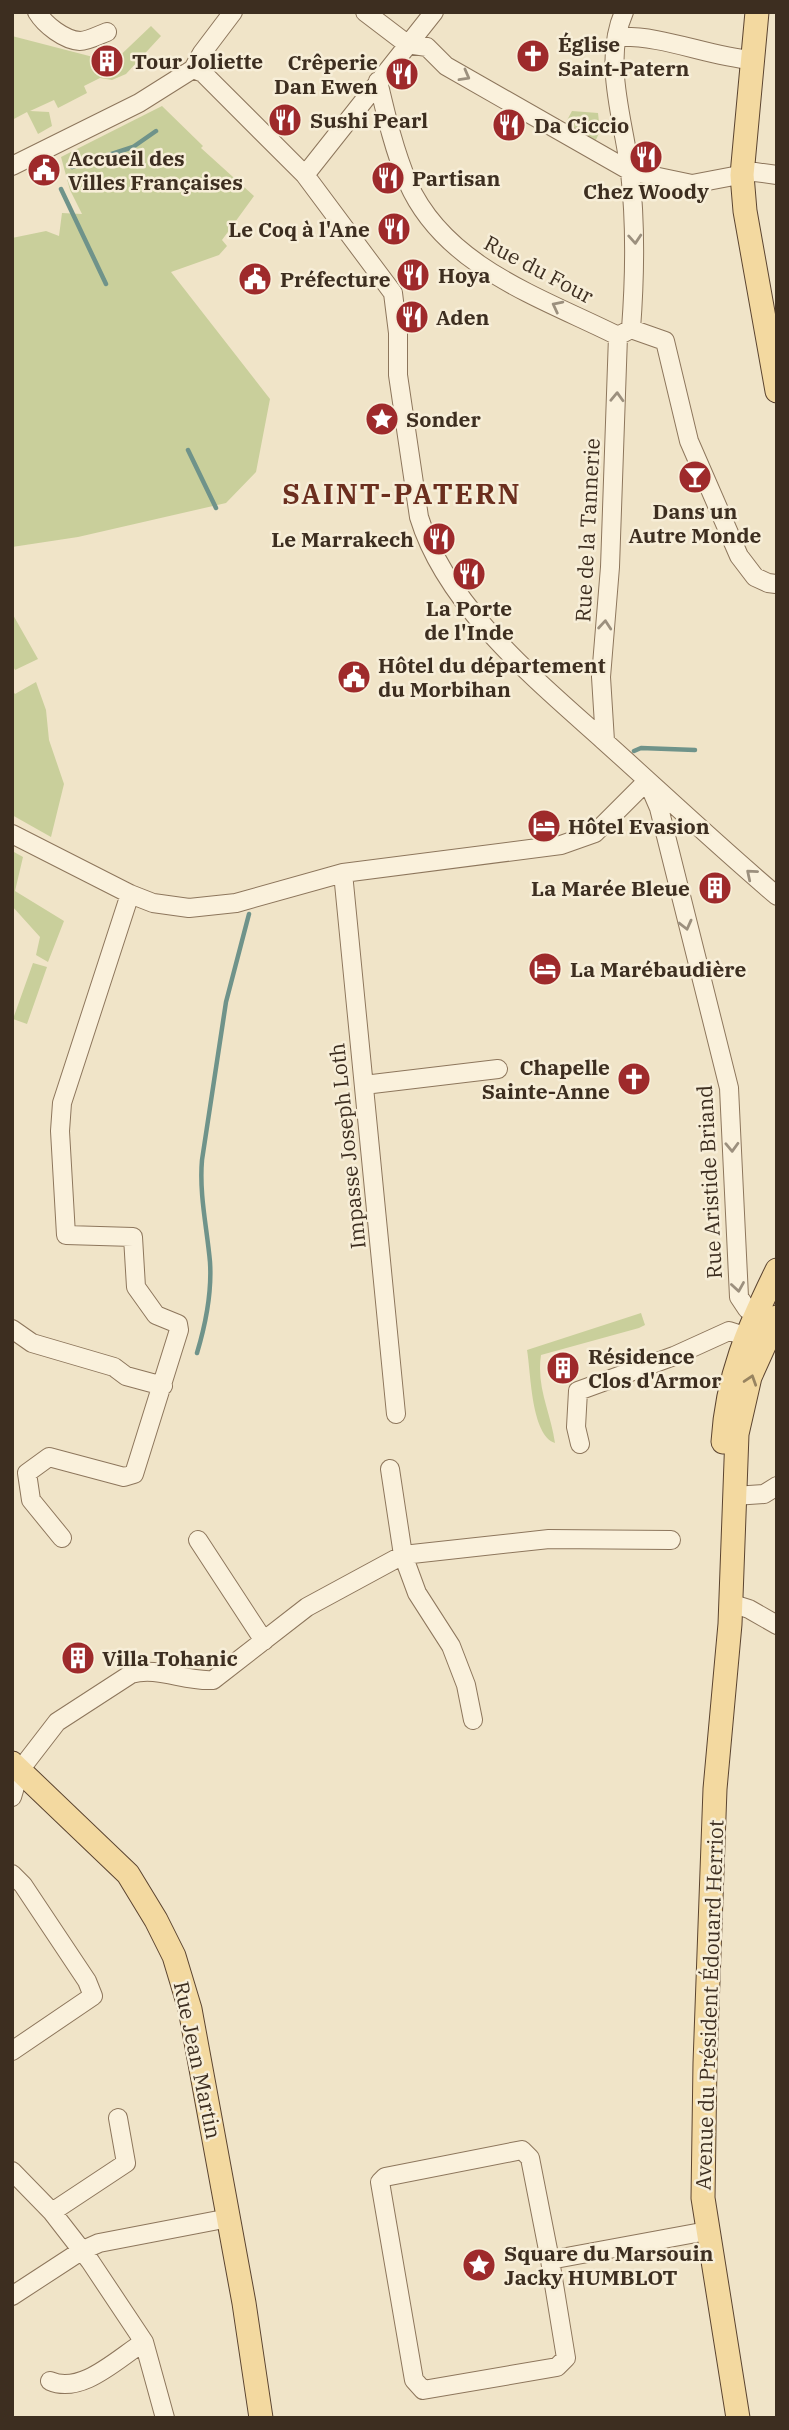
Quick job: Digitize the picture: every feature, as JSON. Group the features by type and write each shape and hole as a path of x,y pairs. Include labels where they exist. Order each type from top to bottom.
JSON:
{"main road":[{"path":"757,12 752,60 758,174 777,311"},
{"path":"767,12 758,174 746,211 777,391"},
{"path":"770,1317 777,1270"},
{"name":"Avenue du Président Édouard Herriot","path":"720,1715 714,1688 714,1663 727,1397 748,1336 770,1317"},
{"name":"Avenue du Président Édouard Herriot","path":"738,2418 707,2231 701,2168 720,1715 730,1603 737,1434 750,1377 770,1317"},
{"name":"Rue Jean Martin","path":"16,1766 115,1860 139,1892 165,1937 190,2009 229,2218 261,2417"}],"street":[{"path":"37,12 44,23 73,39 85,40 107,32"},
{"path":"12,166 139,103 193,69 202,52 233,12"},
{"path":"365,12 407,44 426,47 446,66 630,171 692,184 758,174"},
{"path":"305,175 434,12"},
{"name":"Rue de la Tannerie","path":"604,741 601,677 625,333 637,261 630,171 616,92 617,37 624,12"},
{"path":"617,37 645,36 752,60"},
{"path":"193,69 203,73 305,175 393,293 404,431 419,517 430,547 453,583 494,636 647,781 777,896"},
{"name":"Rue du Four","path":"377,81 409,184 427,214 448,239 477,266 625,333 665,341 689,441 739,556 748,569 768,583 777,584"},
{"path":"12,834 130,894 170,906 222,906 343,873 506,854 570,843 595,833 606,825 629,795 647,781"},
{"name":"Rue Aristide Briand","path":"647,781 659,808 729,1088 736,1281 742,1305 770,1317"},
{"name":"Impasse Joseph Loth","path":"343,873 396,1415"},
{"path":"62,1538 31,1500 27,1473 50,1457 124,1477 134,1474 163,1386 178,1324 156,1315 136,1287 133,1237 66,1235 60,1131 62,1102 130,894"},
{"path":"364,1085 498,1069"},
{"path":"12,1329 32,1343 114,1367 126,1376 163,1386"},
{"path":"580,1444 576,1426 578,1391 729,1331 748,1336"},
{"path":"390,1468 403,1555 417,1593 451,1646 466,1685 473,1720"},
{"path":"734,1496 764,1494 777,1486"},
{"path":"12,1797 16,1766 57,1722 131,1674 145,1670 195,1681 213,1680 307,1607 403,1555 549,1539 671,1540"},
{"path":"198,1540 264,1641"},
{"path":"730,1603 748,1609 777,1625"},
{"path":"12,1874 23,1885 87,1981 93,1996 12,2051"},
{"path":"52,2212 126,2163 118,2118"},
{"path":"522,2150 530,2158 550,2260 566,2358 557,2367 424,2390 414,2380 380,2182 385,2177 522,2150"},
{"path":"12,2171 52,2212 144,2342 165,2418"},
{"path":"12,2296 81,2250 116,2239 229,2218"},
{"path":"550,2260 707,2231"},
{"path":"50,2381 58,2385 82,2382 144,2342"}],"green space":[{"path":"151,26 161,36 126,74 112,80 100,78 84,86 87,93 58,108 54,100 30,111 49,112 52,126 38,134 27,112 12,120 12,36 97,58 101,66 108,67"},
{"path":"162,106 203,146 201,148 254,196 222,240 227,246 219,255 171,272 270,399 256,472 226,503 78,537 12,547 12,238 46,231 59,236 62,213 82,214 70,190 61,157"},
{"path":"572,111 598,113 600,131 595,142 565,124"},
{"path":"12,613 38,659 15,670 12,664"},
{"path":"36,682 46,710 49,740 64,784 51,837 12,815 12,690 15,694"},
{"path":"14,852 23,857 15,891 64,921 48,962 36,955 40,937 12,906"},
{"path":"33,963 47,967 27,1024 13,1019"},
{"path":"641,1313 645,1325 639,1328 541,1355 542,1389 555,1443 547,1438 537,1416 527,1350"}],"waterway":[{"path":"72,167 133,147 156,131"},
{"path":"61,189 106,284"},
{"path":"188,450 216,508"},
{"path":"634,751 641,748 695,750"},
{"path":"197,1353 208,1308 210,1285 209,1249 202,1198 202,1160 226,1002 249,914"}],"place":[{"name":"Église Saint-Patern","path":"533,56"},
{"name":"Tour Joliette","path":"107,61"},
{"name":"Crêperie Dan Ewen","path":"402,74"},
{"name":"Sushi Pearl","path":"285,120"},
{"name":"Da Ciccio","path":"509,125"},
{"name":"Chez Woody","path":"646,157"},
{"name":"Accueil des Villes Françaises","path":"44,170"},
{"name":"Partisan","path":"388,178"},
{"name":"Le Coq à l'Ane","path":"394,229"},
{"name":"Hoya","path":"413,275"},
{"name":"Préfecture","path":"255,279"},
{"name":"Aden","path":"412,317"},
{"name":"Sonder","path":"382,419"},
{"name":"Dans un Autre Monde","path":"695,477"},
{"name":"Le Marrakech","path":"439,539"},
{"name":"La Porte de l'Inde","path":"469,574"},
{"name":"Hôtel du département du Morbihan","path":"354,677"},
{"name":"Hôtel Evasion","path":"544,826"},
{"name":"La Marée Bleue","path":"715,888"},
{"name":"La Marébaudière","path":"545,969"},
{"name":"Chapelle Sainte-Anne","path":"634,1079"},
{"name":"Résidence Clos d'Armor","path":"563,1368"},
{"name":"Villa Tohanic","path":"78,1658"},
{"name":"Square du Marsouin Jacky HUMBLOT","path":"479,2265"}],"district":[{"name":"SAINT-PATERN","path":"402,493"}]}
